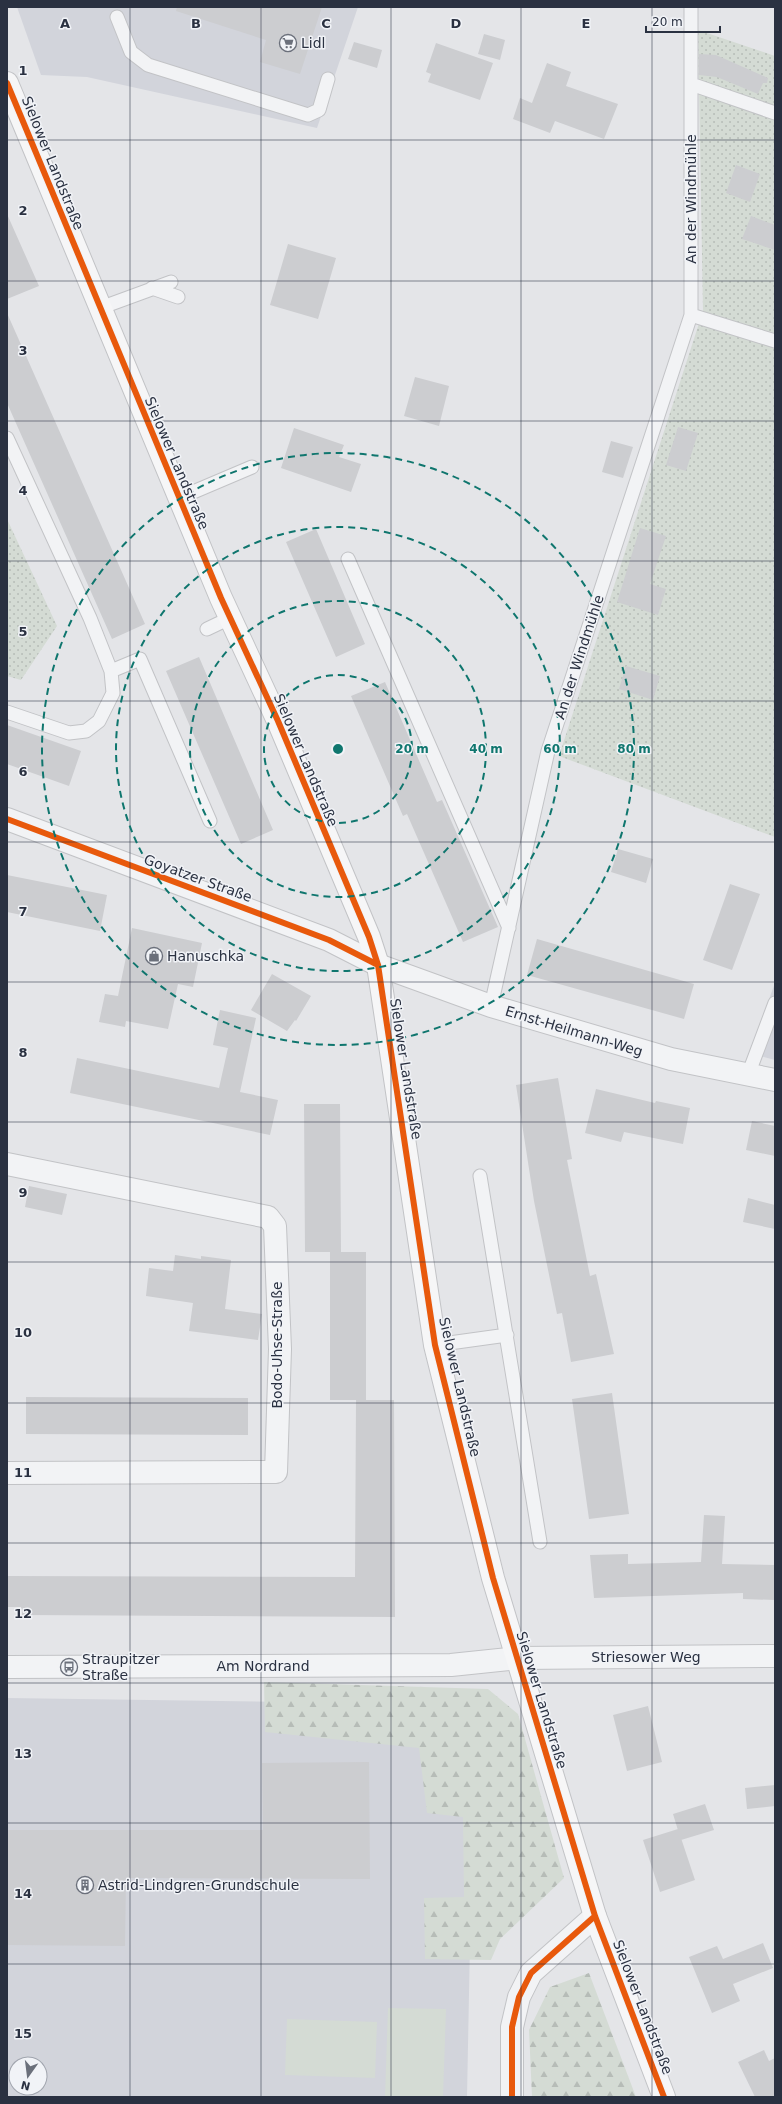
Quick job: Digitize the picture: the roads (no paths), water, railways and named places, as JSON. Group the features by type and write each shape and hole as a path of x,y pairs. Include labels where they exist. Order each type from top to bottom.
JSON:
{"main road":[{"name":"Sielower Landstraße","path":"7,83 179,498 230,618 281,728 369,937 378,965 435,1345 493,1578 595,1916 664,2097"}],"street":[{"name":"Goyatzer Straße","path":"7,819 328,940 378,965"},
{"name":"Ernst-Heilmann-Weg","path":"378,965 491,1006 671,1059 775,1080"},
{"name":"Bodo-Uhse-Straße","path":"7,1164 268,1217 275,1226 280,1349 276,1472 7,1474"},
{"name":"Striesower Weg","path":"518,1658 775,1656"},
{"name":"Am Nordrand","path":"7,1667 451,1665 518,1658"},
{"path":"512,2097 512,2027 519,1997 531,1973 595,1916"}],"lane":[{"name":"An der Windmühle","path":"491,1006 548,751 691,315 691,7"},
{"path":"117,17 131,52 148,66 308,115 319,110 328,79"},
{"path":"691,84 775,113"},
{"path":"100,308 171,282"},
{"path":"152,288 178,297"},
{"path":"691,315 775,341"},
{"path":"7,438 90,618 112,671 113,693 99,721 86,731 69,733 7,712"},
{"path":"179,498 252,467"},
{"path":"348,559 509,928"},
{"path":"207,629 230,618"},
{"path":"112,671 140,659 210,821"},
{"path":"748,1075 775,1003"},
{"path":"480,1176 508,1335 540,1542"},
{"path":"435,1345 508,1335"}],"place":[{"name":"Lidl","path":"288,43"},
{"name":"Hanuschka","path":"154,956"},
{"name":"Straupitzer Straße","path":"69,1667"},
{"name":"Astrid-Lindgren-Grundschule","path":"85,1885"}]}
